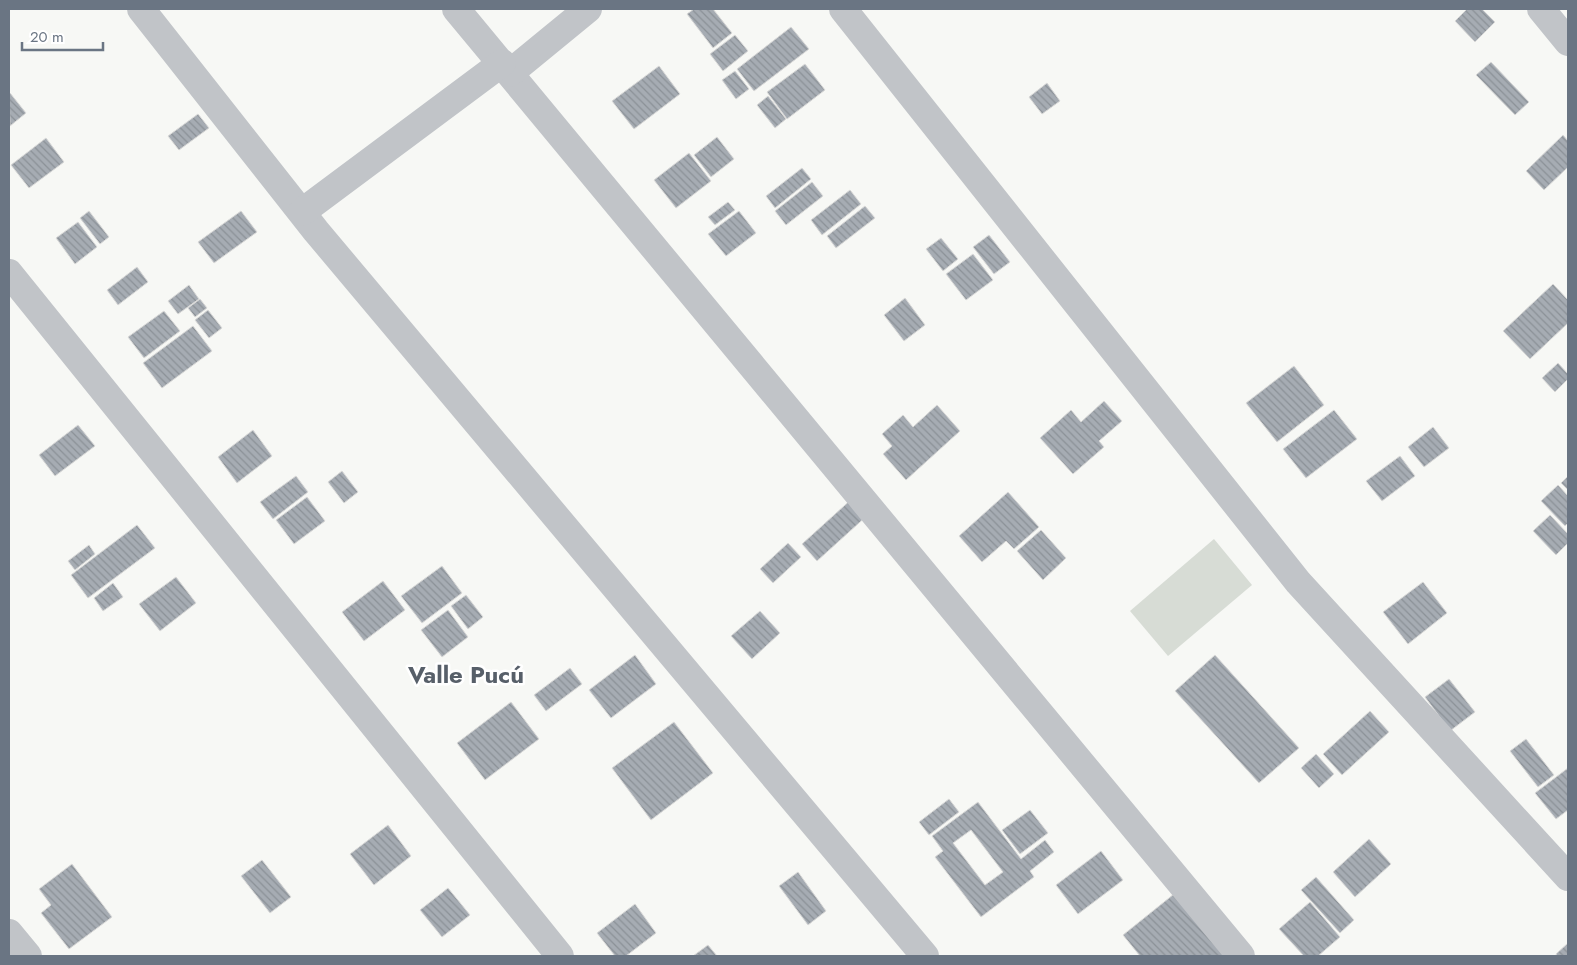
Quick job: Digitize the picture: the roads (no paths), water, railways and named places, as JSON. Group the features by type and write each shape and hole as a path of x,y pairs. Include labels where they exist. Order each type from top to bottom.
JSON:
{"street":[{"path":"141,9 316,231 925,956"},
{"path":"456,9 1241,956"},
{"path":"302,212 588,9"},
{"path":"842,9 1298,582 1568,877"},
{"path":"1541,9 1568,42"},
{"path":"9,273 560,956"},
{"path":"9,933 28,956"}],"district":[{"name":"Valle Pucú","path":"466,675"}]}
